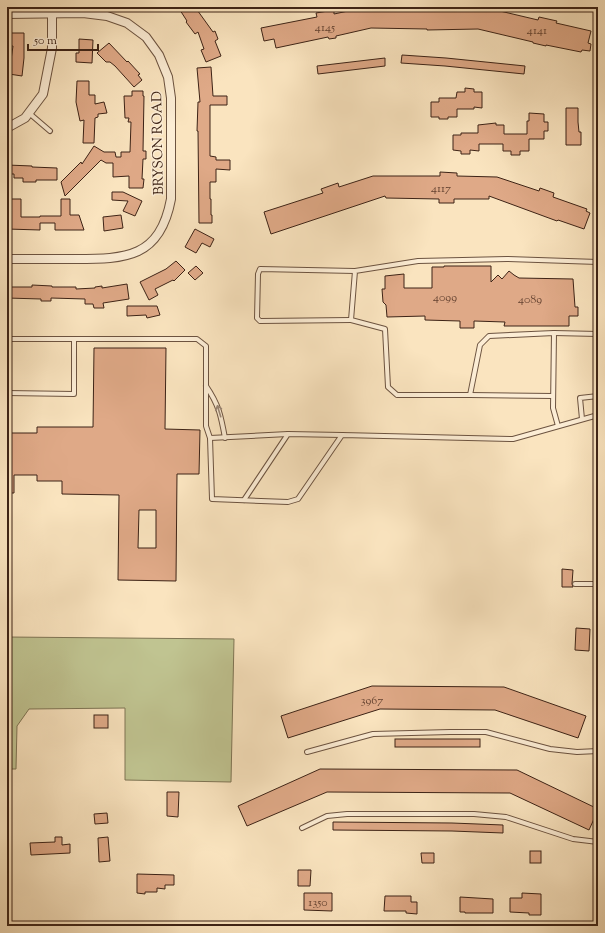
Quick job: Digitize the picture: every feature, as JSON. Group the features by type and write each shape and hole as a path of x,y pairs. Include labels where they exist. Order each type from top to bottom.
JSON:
{"street":[{"name":"BRYSON ROAD","path":"7,14 52,10 107,16 127,24 146,37 159,55 168,77 171,98 171,199 168,215 161,230 146,248 128,256 110,259 7,260"},
{"path":"7,128 25,118 44,94 52,48 52,10"}],"lane":[{"path":"30,112 50,131"},
{"path":"553,396 398,395 388,387 385,329 352,320 260,321 257,318 258,274 260,269 355,271 418,261 506,259 598,262"},
{"path":"352,320 355,271"},
{"path":"470,395 480,344 489,336 554,333 598,334"},
{"path":"554,333 553,408 558,426"},
{"path":"7,339 196,339 206,346 206,426 210,438 212,499 288,502 298,499 342,435"},
{"path":"7,393 74,394 74,340"},
{"path":"206,386 220,411 225,438"},
{"path":"582,419 580,398 598,396"},
{"path":"210,438 288,434 513,439 598,415"},
{"path":"244,500 288,434"},
{"path":"574,584 598,584"},
{"path":"307,752 373,734 450,732 486,732 550,749 577,752 598,751"},
{"path":"302,828 327,816 347,814 474,814 506,817 573,839 598,842"}],"green space":[{"path":"7,637 234,639 231,782 125,780 125,708 29,709 17,726 16,769 7,769"}],"building":[{"path":"178,7 195,7 213,32 215,31 218,39 215,41 221,56 206,62 201,50 204,49 198,32 195,34 186,22 187,21"},
{"path":"367,7 483,7 538,20 539,17 557,21 556,23 591,31 588,43 591,44 590,51 582,50 581,52 546,46 478,29 427,30 371,28 336,36 336,38 329,39 328,37 276,48 274,39 264,41 261,28 317,17 316,13 334,10 334,14"},
{"path":"7,33 24,33 22,76 9,74 13,46 7,46"},
{"path":"79,39 93,40 92,63 76,62 76,53 79,53"},
{"path":"109,43 140,74 138,75 142,80 134,87 115,66 110,62 106,62 97,53"},
{"path":"402,55 525,66 524,74 401,63"},
{"path":"385,58 385,66 318,74 317,66"},
{"path":"211,67 213,96 227,96 227,105 210,105 210,156 216,157 216,160 230,160 230,170 216,169 216,182 210,182 212,223 199,223 197,131 198,102 200,102 197,68"},
{"path":"77,81 89,81 89,95 95,95 95,104 104,102 107,113 98,114 98,117 95,118 94,143 83,143 84,120 80,121 76,102"},
{"path":"465,88 474,89 474,92 482,92 482,108 474,107 474,109 457,109 457,117 448,117 448,119 431,117 431,102 439,102 439,98 456,98 457,92 465,92"},
{"path":"132,91 143,91 144,96 143,151 146,151 146,159 143,159 143,188 129,188 129,176 113,177 113,163 106,163 101,160 65,196 61,182 81,162 82,164 94,146 104,152 115,152 116,157 121,157 121,152 130,152 131,122 128,122 129,118 125,118 124,96 132,96"},
{"path":"566,108 578,108 581,145 566,145"},
{"path":"529,113 544,114 544,122 548,122 548,131 544,131 544,139 529,139 529,151 520,151 520,155 511,155 511,151 503,151 503,144 479,144 479,151 470,150 470,154 461,154 461,151 453,150 453,135 461,135 461,133 478,133 478,125 496,123 496,125 504,125 504,134 527,134 527,121 529,121"},
{"path":"7,165 57,168 57,180 36,180 36,182 23,182 23,178 14,178 14,174 7,174"},
{"path":"440,172 457,173 457,176 497,177 539,191 540,188 554,193 553,197 587,209 586,211 590,213 584,229 558,220 557,221 489,196 489,199 454,199 454,203 439,203 439,199 386,198 385,196 271,234 264,212 323,193 321,189 338,183 339,187 373,176 440,176"},
{"path":"112,192 123,192 142,201 135,216 123,211 128,201 112,200"},
{"path":"10,199 21,199 21,217 40,217 61,216 61,199 70,199 70,215 79,215 84,230 55,230 55,223 40,223 40,230 7,229 7,214 10,214"},
{"path":"121,215 123,228 104,231 103,217"},
{"path":"195,229 214,239 210,247 202,243 196,253 185,247"},
{"path":"176,261 185,270 174,281 173,280 155,289 158,295 149,300 140,282 166,269"},
{"path":"196,266 203,273 195,280 188,273"},
{"path":"491,266 491,282 498,275 502,279 509,271 519,278 573,279 575,307 578,307 578,316 569,316 569,326 504,326 505,322 474,321 474,328 460,328 460,321 425,320 425,316 387,317 386,305 383,302 382,289 385,289 385,276 404,274 404,288 432,288 432,267"},
{"path":"127,284 129,299 103,303 104,308 94,308 93,304 85,304 85,299 51,298 51,301 41,301 41,299 7,298 7,287 32,287 32,285 76,287 76,289 102,286 102,288"},
{"path":"127,306 157,306 160,315 147,318 146,315 127,316"},
{"path":"94,348 166,348 165,429 200,430 199,474 177,474 176,581 118,580 119,495 62,494 62,481 37,481 37,475 14,475 14,493 7,493 7,433 37,433 37,427 93,427","holes":["139,510 156,510 156,548 138,548"]},
{"path":"562,569 573,570 573,587 562,587"},
{"path":"576,628 590,629 589,651 575,650"},
{"path":"372,686 504,687 586,716 578,738 495,710 380,709 288,738 281,716"},
{"path":"94,715 108,715 108,728 94,728"},
{"path":"395,739 480,739 480,747 395,747"},
{"path":"320,769 517,770 598,810 589,830 510,793 327,792 247,826 238,806"},
{"path":"167,792 179,792 178,817 167,816"},
{"path":"107,813 108,823 95,824 94,814"},
{"path":"333,822 503,825 503,833 333,830"},
{"path":"55,837 62,837 62,845 70,844 70,853 31,855 30,843 55,842"},
{"path":"108,837 110,861 99,862 98,838"},
{"path":"530,851 541,851 541,863 530,863"},
{"path":"421,853 434,853 434,863 422,863"},
{"path":"298,870 311,870 310,886 298,886"},
{"path":"137,874 174,875 174,885 165,885 165,889 157,888 157,892 145,892 145,894 137,893"},
{"path":"304,893 332,893 332,911 304,910"},
{"path":"522,893 541,894 541,915 510,912 510,898 522,898"},
{"path":"385,896 411,896 411,902 417,902 417,914 406,913 406,911 384,911"},
{"path":"460,897 493,899 493,913 460,912"}]}
